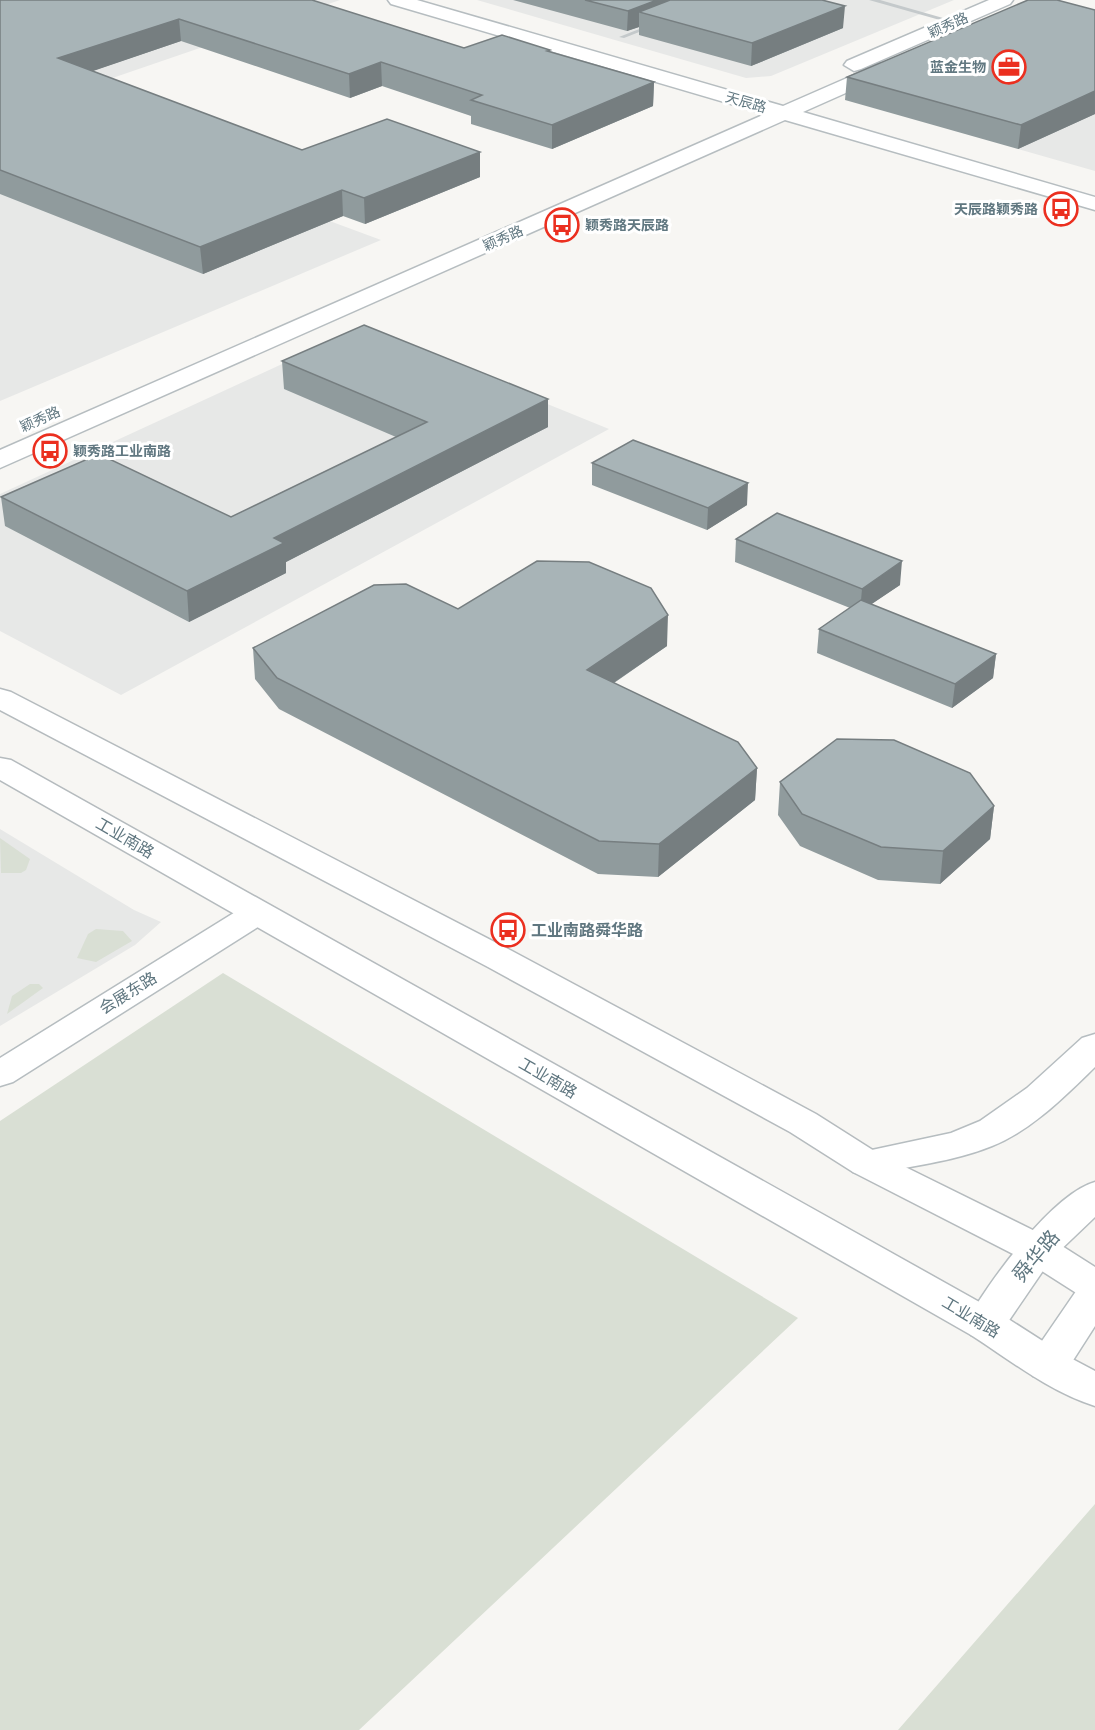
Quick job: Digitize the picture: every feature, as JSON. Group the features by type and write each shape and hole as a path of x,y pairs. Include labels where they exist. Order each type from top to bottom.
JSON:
{"main road":[{"name":"天辰路","path":"397,0 1095,190"},
{"name":"天辰路","path":"437,0 782,105 1095,204"},
{"name":"颖秀路","path":"0,437 782,105 1011,5"},
{"name":"颖秀路","path":"0,460 782,105 954,22 1011,5"},
{"path":"0,698 500,959 803,1123 866,1162 1037,1249 1095,1286"},
{"name":"工业南路","path":"0,767 985,1324 1048,1365 1095,1390"},
{"name":"会展东路","path":"0,1074 257,913"},
{"path":"866,1162 956,1144 982,1136 1063,1079 1095,1046"},
{"name":"舜华路","path":"985,1324 1037,1249 1095,1195"},
{"path":"1048,1365 1095,1294"}],"lane":[{"path":"872,0 954,22"},
{"path":"622,37 665,21"}],"shaded area":[{"path":"19,0 340,0 25,108 381,240 0,401 0,6"},
{"path":"477,0 954,0 771,76 746,78"},
{"path":"1095,114 1095,171 1018,149"},
{"path":"360,328 609,429 121,695 0,631 0,494"},
{"path":"0,829 134,910 161,922 135,945 0,1026"},
{"path":"0,838 30,859 26,870 21,873 1,873"},
{"path":"96,929 123,931 132,941 96,962 77,958 88,934"},
{"path":"223,973 798,1318 359,1730 0,1730 0,1121"},
{"path":"30,984 39,984 43,988 7,1014 12,996"},
{"path":"1095,1504 1095,1730 898,1730"}],"building":[{"path":"0,0 312,0 464,48 502,35 550,50 547,51 654,82 552,125 471,100 482,95 381,62 349,74 179,19 58,58 302,150 387,119 480,152 364,198 342,190 200,247 0,170"},
{"path":"585,0 657,0 628,11"},
{"path":"670,0 822,0 845,6 752,43 639,12"},
{"name":"蓝金生物","path":"1028,0 1057,0 1095,10 1095,91 1021,125 847,77"},
{"path":"364,325 548,399 274,538 284,543 187,591 1,497 99,454 231,517 427,422 282,361"},
{"path":"633,440 748,483 708,508 592,463"},
{"path":"777,513 902,561 862,589 736,539"},
{"path":"537,561 589,562 651,588 668,615 587,670 738,742 757,768 659,844 599,841 277,678 253,648 374,585 406,584 458,609"},
{"path":"861,600 996,654 955,684 819,629"},
{"path":"837,739 894,740 970,773 994,806 943,851 881,847 802,814 780,782"}],"place":[{"name":"蓝金生物","path":"1009,67"},
{"name":"天辰路颖秀路","path":"1061,209"},
{"name":"颖秀路天辰路","path":"562,225"},
{"name":"颖秀路工业南路","path":"50,451"},
{"name":"工业南路舜华路","path":"508,930"}]}
